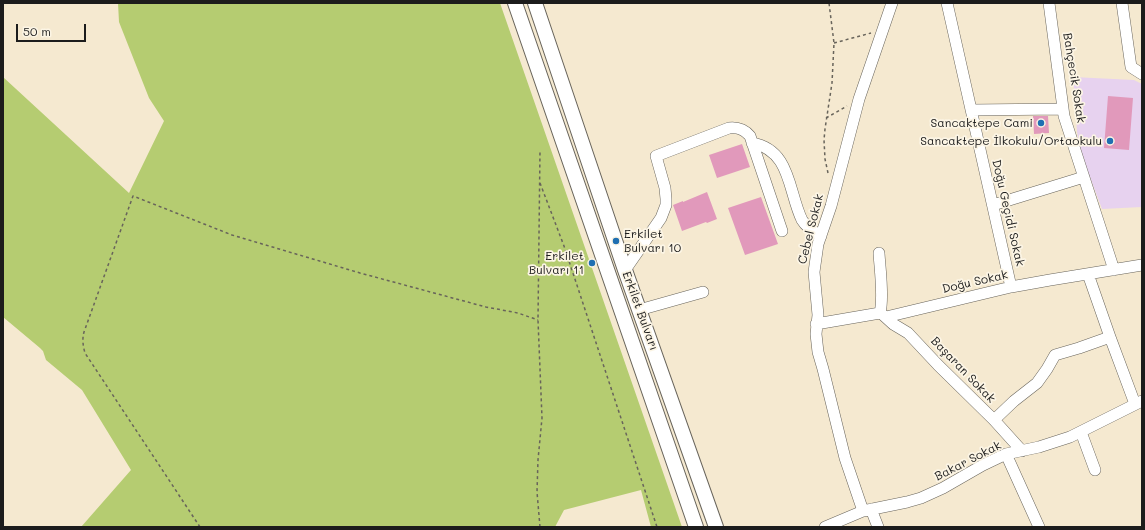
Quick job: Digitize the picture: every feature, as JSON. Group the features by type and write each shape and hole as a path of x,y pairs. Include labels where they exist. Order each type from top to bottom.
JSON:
{"main road":[{"name":"Erkilet Bulvarı","path":"515,3 696,527"},
{"name":"Erkilet Bulvarı","path":"535,3 625,270 716,527"}],"street":[{"name":"Cebel Sokak","path":"878,527 853,485 818,352 816,324 818,315 814,272 815,257 831,206 859,99 892,3"},
{"name":"Doğu Geçidi Sokak","path":"947,3 1011,287"},
{"name":"Bahçecik Sokak","path":"1049,3 1064,116 1114,270"},
{"path":"1122,3 1131,67 1142,74"},
{"path":"971,110 1063,109"},
{"path":"625,270 661,218 666,205 665,188 656,156 732,128 739,128 750,136 782,231"},
{"path":"752,143 769,149 778,157 785,170 802,221 821,236"},
{"path":"992,205 1084,177"},
{"path":"879,253 881,308 883,315"},
{"name":"Doğu Sokak","path":"816,324 883,315 1011,287 1142,265"},
{"path":"1088,274 1110,337 1138,402"},
{"path":"639,310 703,292"},
{"name":"Başaran Sokak","path":"883,315 908,333 994,420 1022,451"},
{"path":"994,420 1014,401 1037,383 1055,355 1110,337"},
{"name":"Bakar Sokak","path":"825,527 867,510 921,498 943,488 982,465 1006,454 1055,442 1081,432 1138,402"},
{"path":"1081,432 1095,470"},
{"path":"1006,454 1038,527"}],"path":[{"path":"828,174 824,150 826,118 832,83 834,43 829,3"},
{"path":"834,43 883,30"},
{"path":"826,118 859,99"},
{"path":"540,150 538,320 542,406 537,492 540,527"},
{"path":"540,182 566,254 657,527"},
{"path":"200,527 85,353 82,338 133,196 232,236 360,274 486,307 518,313 538,320"}],"shaded area":[{"name":"Sancaktepe İlkokulu/Ortaokulu","path":"1073,77 1134,80 1142,84 1142,207 1102,209 1080,151"}],"green space":[{"path":"118,3 500,3 682,527 651,527 641,490 564,510 555,527 81,527 131,470 82,390 46,360 43,351 40,348 3,317 3,77 129,193 164,121 149,98 119,22"}],"building":[{"path":"1108,96 1133,98 1129,150 1104,148"},
{"name":"Sancaktepe Cami","path":"1033,116 1048,116 1049,133 1034,134"},
{"path":"742,144 750,167 717,178 709,155"},
{"path":"707,192 717,219 682,231 673,205"},
{"path":"761,197 778,244 745,255 728,208"}],"place":[{"name":"Sancaktepe Cami","path":"1041,123"},
{"name":"Sancaktepe İlkokulu/Ortaokulu","path":"1110,141"},
{"name":"Erkilet Bulvarı 10","path":"616,241"},
{"name":"Erkilet Bulvarı 11","path":"592,263"}]}
